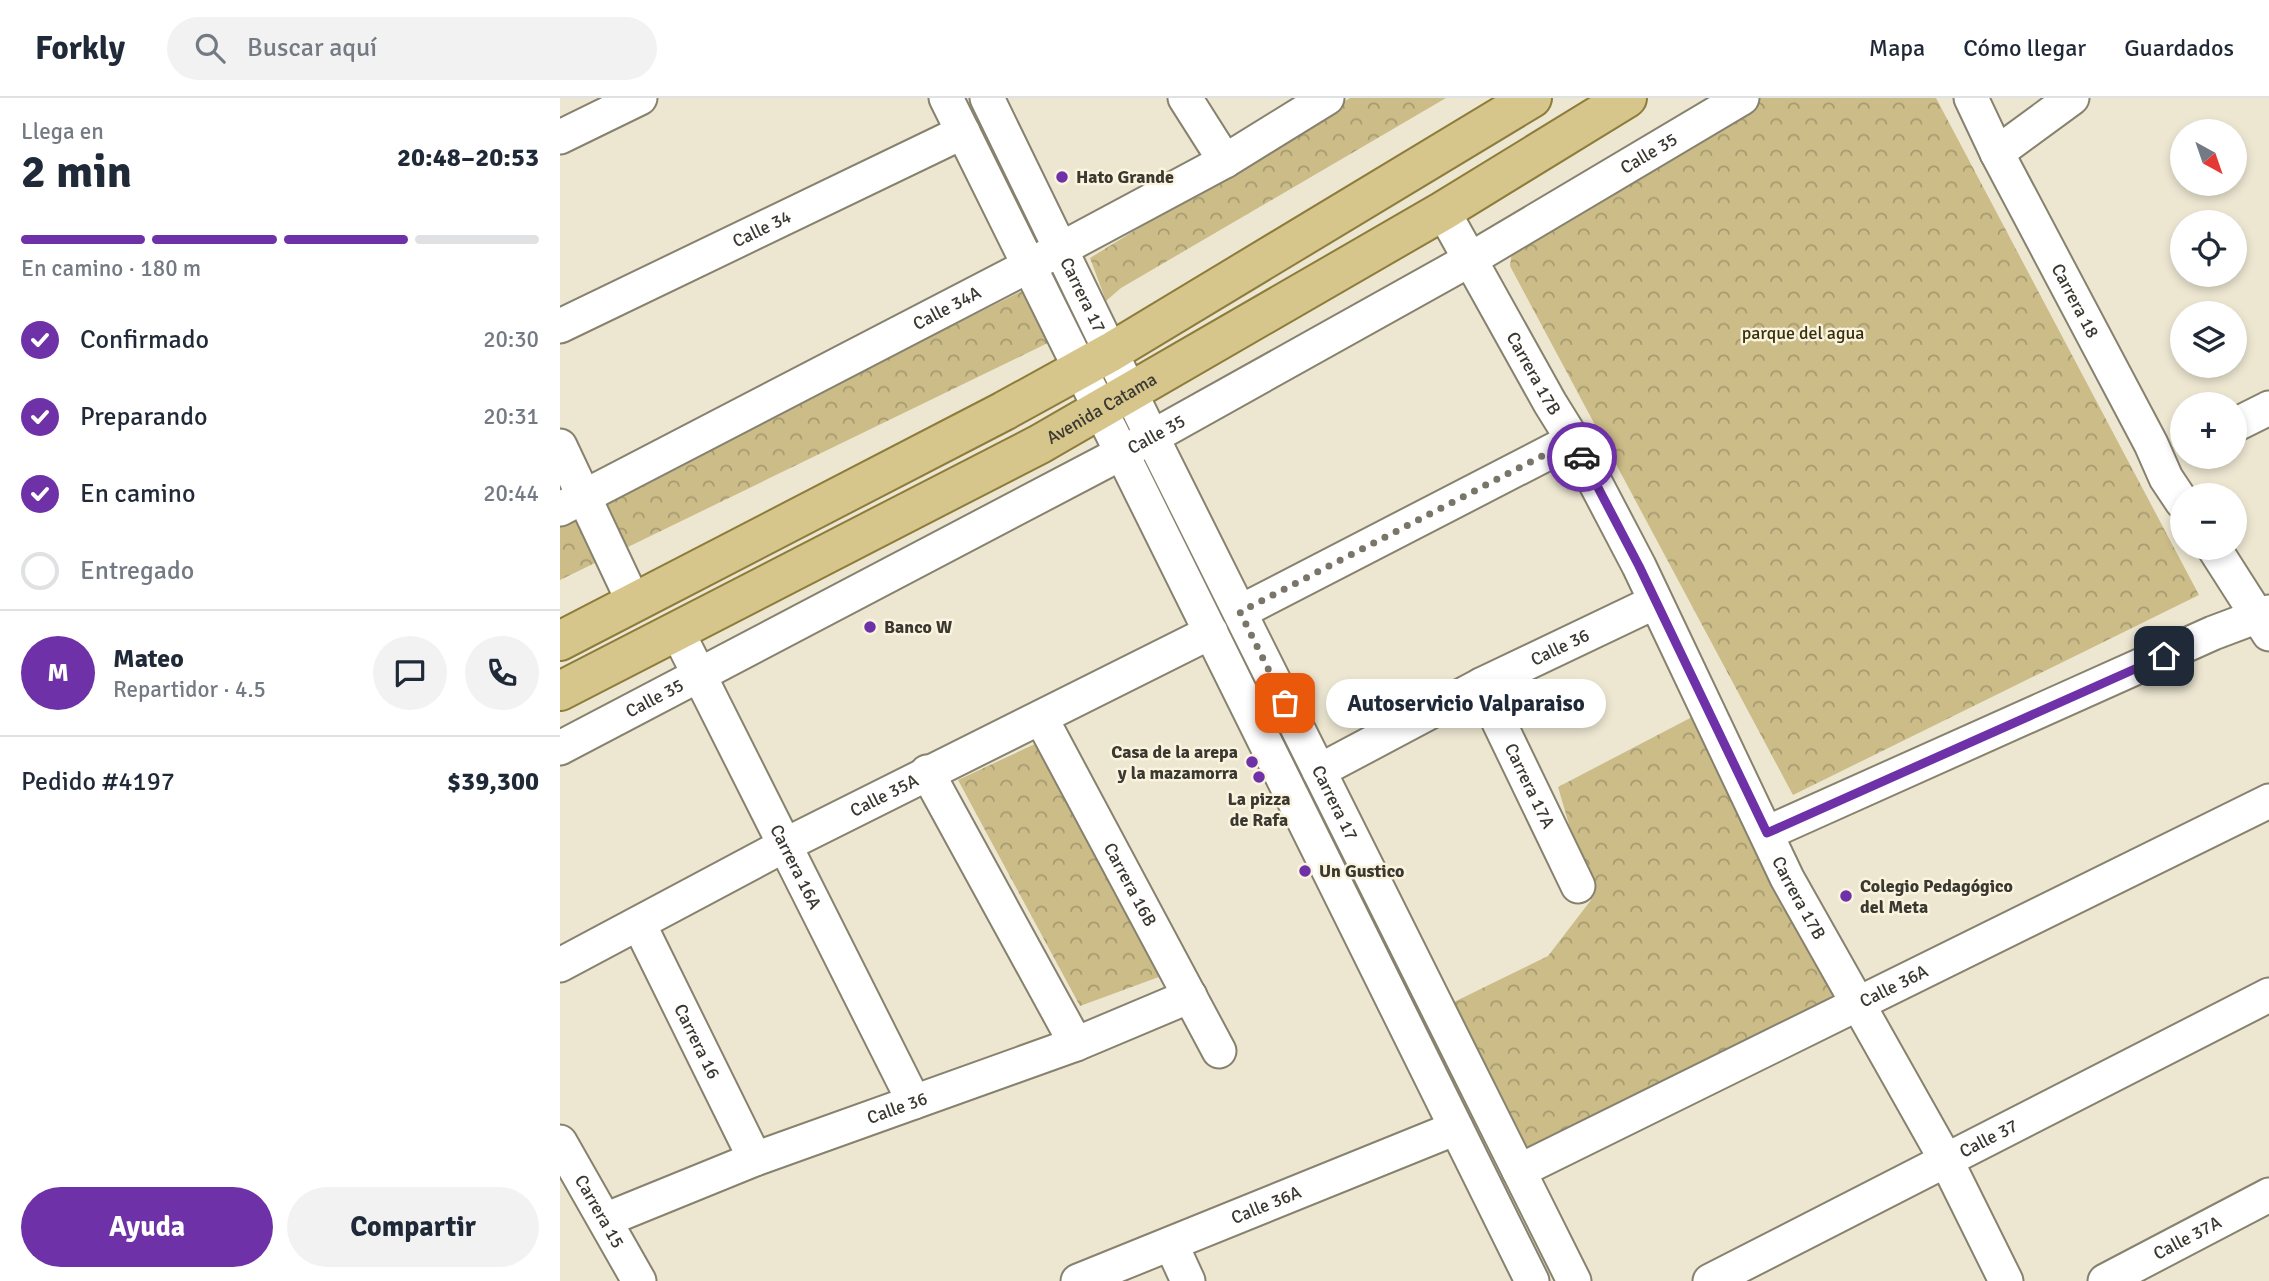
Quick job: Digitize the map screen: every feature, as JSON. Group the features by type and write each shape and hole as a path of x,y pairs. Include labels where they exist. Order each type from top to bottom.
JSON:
{"main road":[{"path":"560,641 1004,411 1096,360 1532,98"},
{"name":"Avenida Catama","path":"560,691 1040,444 1443,211 1627,98"}],"street":[{"path":"560,137 640,98"},
{"name":"Carrera 17","path":"946,98 1029,266 1096,360"},
{"name":"Carrera 17","path":"987,98 1061,249 1096,360 1115,400 1122,453 1531,1281"},
{"path":"1185,98 1225,161"},
{"name":"Calle 34A","path":"572,503 1061,249 1225,161 1327,98"},
{"name":"Calle 35","path":"560,748 1153,437 1471,259 1741,98"},
{"name":"Carrera 18","path":"1971,98 1997,153 2170,455"},
{"path":"1997,153 2072,98"},
{"name":"Calle 34","path":"560,326 963,132"},
{"name":"Carrera 17B","path":"1443,211 1573,440 1639,566 1787,878 1946,1160 2006,1281"},
{"name":"Carrera 17","path":"1115,400 1153,437 1574,1281"},
{"path":"2247,419 2269,408"},
{"path":"1240,612 1573,440"},
{"path":"560,446 572,503 634,603"},
{"name":"Carrera 18","path":"2170,460 2165,478 2170,485"},
{"path":"1767,833 2213,634 2266,621 2223,560"},
{"name":"Calle 36","path":"1320,771 1480,685 1655,602"},
{"name":"Carrera 16A","path":"677,631 914,1102"},
{"name":"Calle 35A","path":"560,965 927,772 1211,632"},
{"name":"Carrera 17A","path":"1480,685 1578,886"},
{"name":"Carrera 16B","path":"1041,718 1219,1051"},
{"path":"927,772 1076,1044"},
{"name":"Calle 36A","path":"1519,1171 2269,801"},
{"name":"Carrera 16","path":"639,924 755,1159"},
{"name":"Calle 37","path":"1710,1281 2269,995"},
{"name":"Calle 36","path":"605,1220 755,1159 1076,1044 1190,996"},
{"name":"Calle 36A","path":"1078,1281 1456,1128"},
{"name":"Carrera 15","path":"560,1142 639,1281"},
{"name":"Calle 37A","path":"2105,1281 2269,1195"},
{"path":"1171,1244 1188,1281"}],"green space":[{"path":"1350,98 1446,98 1121,288 1106,301 1090,258"},
{"name":"parque del agua","path":"1747,98 1936,98 2170,540 2170,560 2180,560 2199,595 1793,795 1510,266 1514,238"},
{"path":"1028,288 1056,339 560,580 560,521"},
{"path":"1694,716 1845,1002 1522,1159 1452,1003 1548,956 1591,900 1558,787"},
{"path":"1037,743 1167,974 1080,1006 958,780"}],"way so far":[{"path":"1285,703 1240,612 1573,440 1582,457"}],"place":[{"name":"Hato Grande","path":"1062,177"},
{"name":"Banco W","path":"870,627"},
{"name":"Autoservicio Valparaiso","path":"1285,703"},
{"name":"Casa de la arepa y la mazamorra","path":"1252,762"},
{"name":"La pizza de Rafa","path":"1259,777"},
{"name":"Un Gustico","path":"1305,871"},
{"name":"Colegio Pedagógico del Meta","path":"1846,896"}],"route":[{"path":"1582,457 1639,566 1767,833 2164,656"}]}
